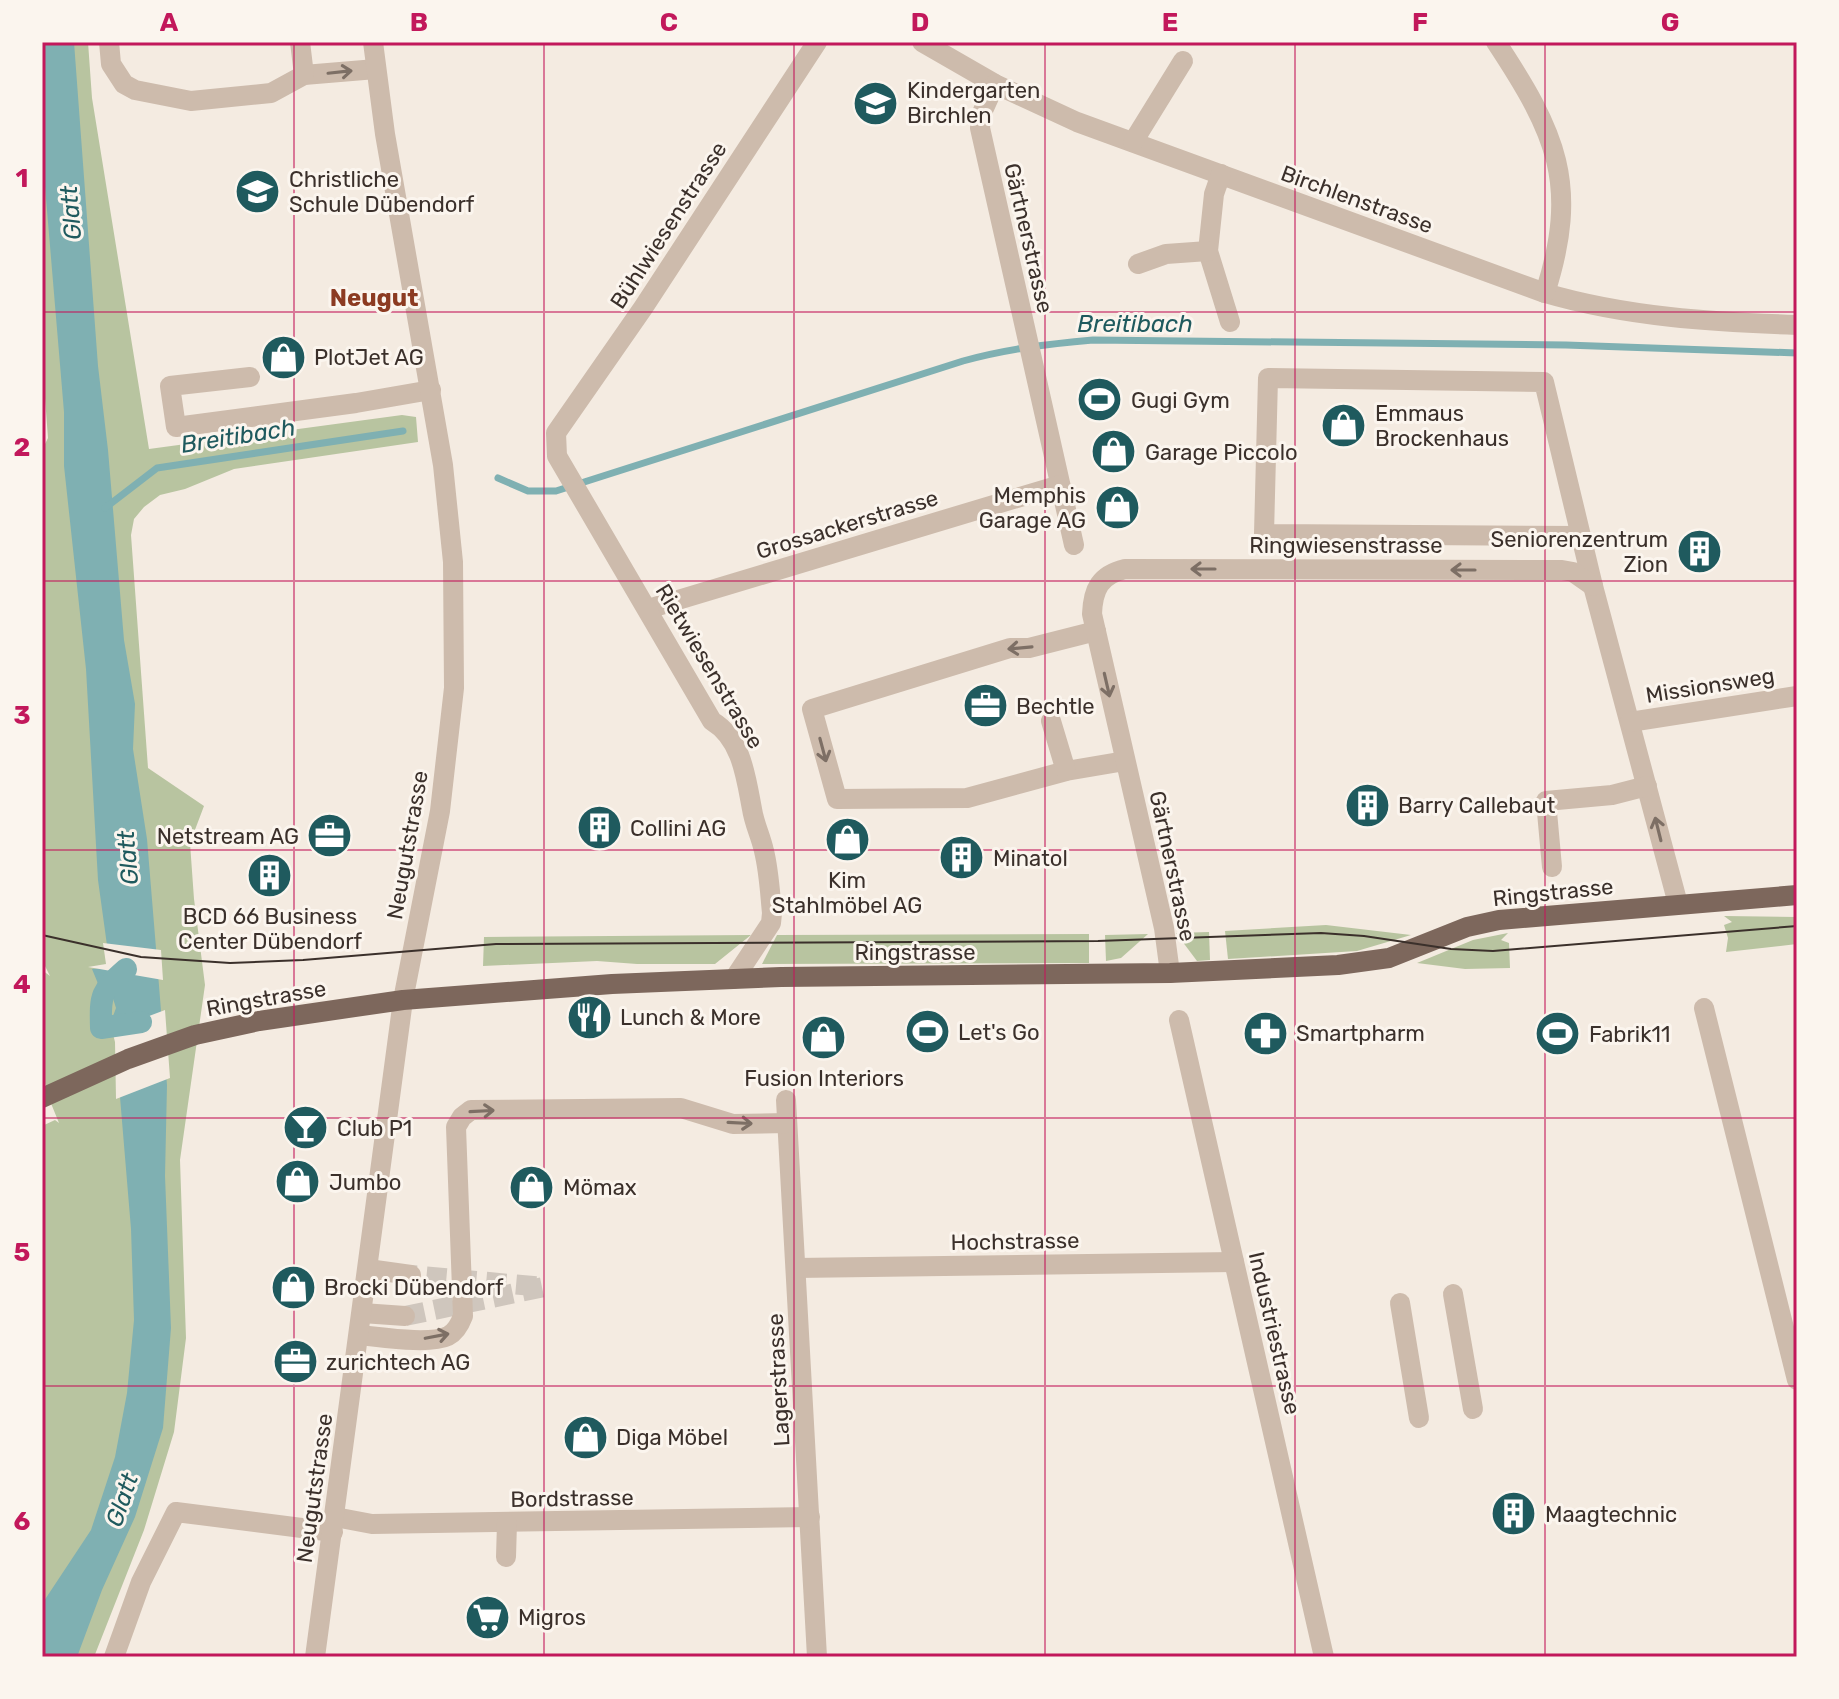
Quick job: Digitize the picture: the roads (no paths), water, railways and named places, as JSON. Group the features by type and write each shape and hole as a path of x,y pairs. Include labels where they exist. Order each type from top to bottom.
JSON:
{"main road":[{"name":"Ringstrasse","path":"52,1094 128,1059 195,1035 259,1021 403,1000 612,984 734,979 1170,973 1374,962 1467,927 1499,920 1797,895"}],"street":[{"path":"109,42 111,64 124,84 135,90 191,101 271,93 304,75 376,69"},
{"path":"300,42 304,75"},
{"name":"Neugutstrasse","path":"315,1657 403,1000 440,811 454,688 453,562 443,465 373,42"},
{"name":"Bühlwiesenstrasse","path":"556,433 643,308 817,42"},
{"name":"Birchlenstrasse","path":"922,42 995,84 1077,122 1545,293 1647,315 1797,325"},
{"path":"1496,42 1530,94 1551,137 1560,177 1562,219 1555,261 1545,293"},
{"path":"1133,142 1183,61"},
{"name":"Gärtnerstrasse","path":"995,84 981,115 980,128 1074,545"},
{"path":"1221,174 1214,194 1208,251 1230,322"},
{"path":"1138,264 1166,254 1208,251"},
{"path":"250,377 170,386 176,427 431,390"},
{"path":"1581,536 1264,534 1268,378 1544,382 1581,536 1593,586 1678,904"},
{"name":"Rietwiesenstrasse","path":"556,433 557,456 712,721 727,732 744,768 765,853 772,913 771,923 734,979"},
{"name":"Grossackerstrasse","path":"648,609 1060,485"},
{"name":"Ringwiesenstrasse","path":"1099,582 1115,571 1125,569 1562,570 1583,577 1593,586"},
{"name":"Gärtnerstrasse","path":"1099,582 1093,601 1096,631 1164,928 1170,973"},
{"path":"1096,631 1029,648 1010,648 812,709 837,799 967,798 1066,771 1125,761"},
{"name":"Missionsweg","path":"1630,722 1797,696"},
{"path":"1051,721 1066,771"},
{"path":"1552,867 1546,801 1612,795 1647,786"},
{"path":"1704,1008 1797,1380"},
{"name":"Industriestrasse","path":"1179,1020 1324,1657"},
{"name":"Lagerstrasse","path":"786,1100 817,1657"},
{"path":"359,1335 427,1339 447,1336 458,1327 463,1316 456,1127 471,1110 681,1108 733,1124 787,1123"},
{"name":"Hochstrasse","path":"796,1268 1234,1262"},
{"path":"368,1269 411,1275"},
{"path":"1453,1294 1473,1409"},
{"path":"1400,1303 1419,1418"},
{"path":"362,1313 405,1316"},
{"name":"Bordstrasse","path":"114,1657 141,1582 176,1512 334,1524 810,1517"},
{"path":"506,1557 507,1523"}],"water":[{"name":"Glatt","path":"42,42 74,42 98,366 124,640 135,704 133,749 147,839 167,1085 165,1176 171,1328 163,1428 135,1517 102,1590 77,1657 42,1657 42,1604 91,1530 115,1457 127,1393 134,1320 119,1041 112,1019 116,1008 110,989 99,986 92,969 110,967 98,880 86,669 64,466 64,412 42,151"}],"waterway":[{"name":"Breitibach","path":"498,478 528,491 556,491 963,361 1011,350 1093,340 1566,345 1797,353"},
{"name":"Breitibach","path":"105,508 157,468 403,431"},
{"path":"126,969 104,994 101,1028 141,1022"}],"tunnel":[{"path":"405,1316 544,1287 411,1275"}],"tram line":[{"path":"42,935 141,957 230,963 496,944 1098,941 1321,933 1493,951 1797,926"}],"place":[{"name":"Kindergarten Birchlen","path":"876,103"},
{"name":"Christliche Schule Dübendorf","path":"258,192"},
{"name":"PlotJet AG","path":"283,357"},
{"name":"Gugi Gym","path":"1100,400"},
{"name":"Emmaus Brockenhaus","path":"1344,426"},
{"name":"Garage Piccolo","path":"1114,452"},
{"name":"Memphis Garage AG","path":"1117,508"},
{"name":"Seniorenzentrum Zion","path":"1699,552"},
{"name":"Bechtle","path":"985,706"},
{"name":"Barry Callebaut","path":"1367,805"},
{"name":"Collini AG","path":"599,828"},
{"name":"Netstream AG","path":"330,836"},
{"name":"Kim Stahlmöbel AG","path":"847,839"},
{"name":"Minatol","path":"962,858"},
{"name":"BCD 66 Business Center Dübendorf","path":"270,875"},
{"name":"Lunch & More","path":"589,1017"},
{"name":"Let's Go","path":"927,1032"},
{"name":"Smartpharm","path":"1265,1033"},
{"name":"Fabrik11","path":"1558,1034"},
{"name":"Fusion Interiors","path":"824,1037"},
{"name":"Club P1","path":"306,1128"},
{"name":"Jumbo","path":"298,1182"},
{"name":"Mömax","path":"532,1187"},
{"name":"Brocki Dübendorf","path":"293,1287"},
{"name":"zurichtech AG","path":"295,1362"},
{"name":"Diga Möbel","path":"585,1437"},
{"name":"Maagtechnic","path":"1514,1514"},
{"name":"Migros","path":"487,1617"}],"district":[{"name":"Neugut","path":"374,298"}]}
